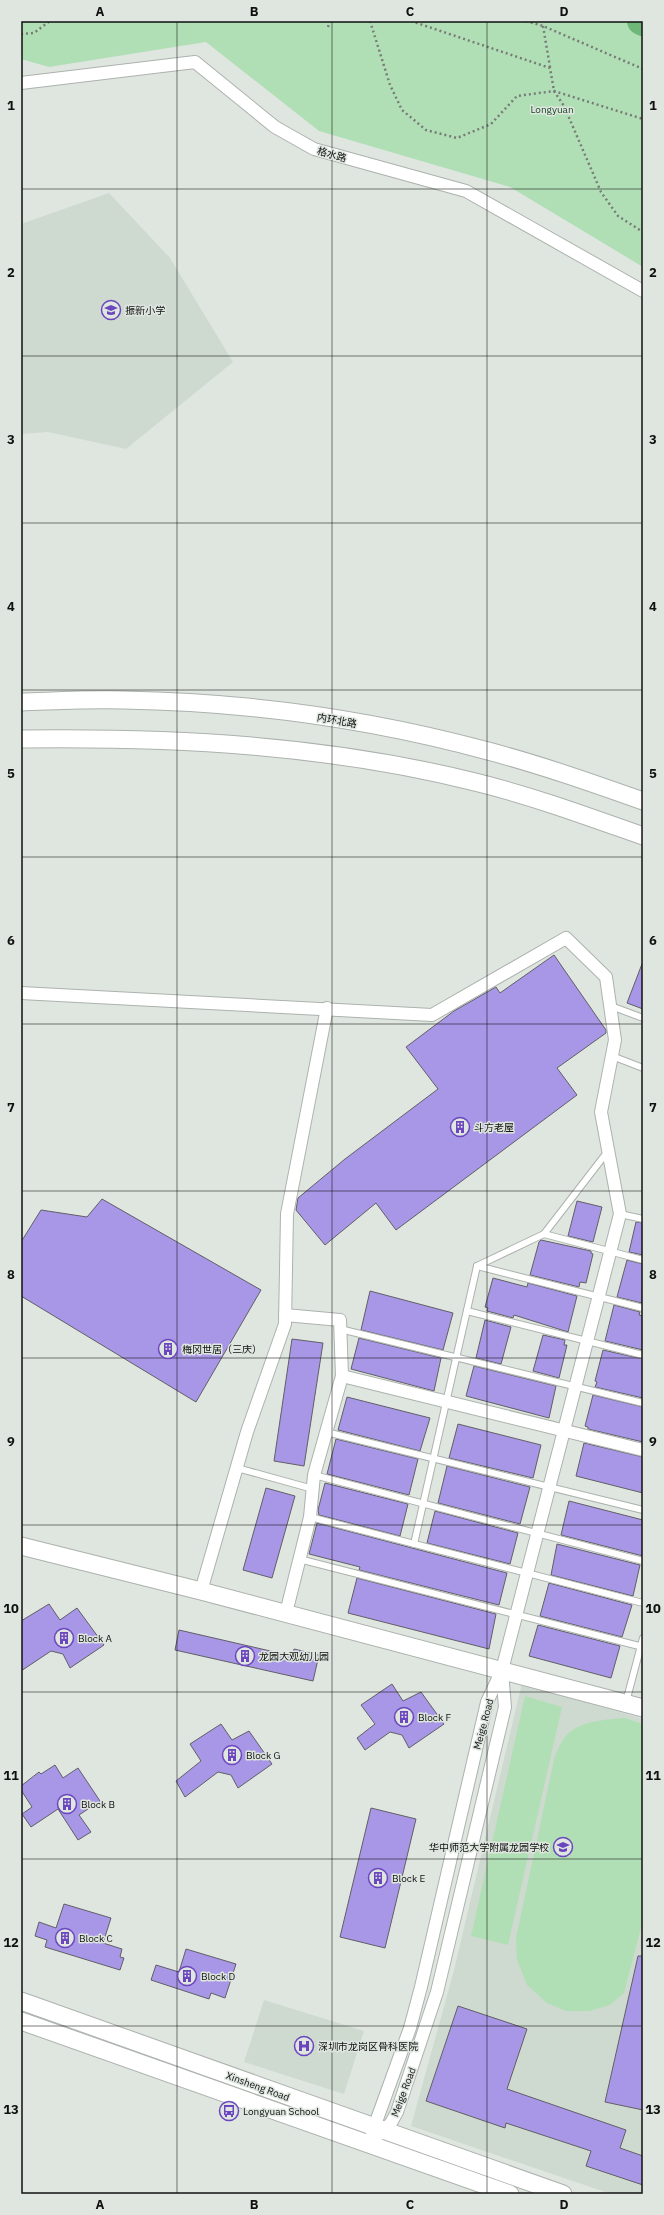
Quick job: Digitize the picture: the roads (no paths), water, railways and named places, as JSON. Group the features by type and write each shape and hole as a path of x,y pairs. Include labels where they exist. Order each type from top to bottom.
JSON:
{"main road":[{"name":"内环北路","path":"21,702 123,700 220,705 310,715 398,730 488,750 643,801"},
{"path":"21,739 129,738 217,742 305,750 391,764 479,783 564,809 643,836"},
{"path":"21,1546 286,1613 643,1708"},
{"name":"Xinsheng Road","path":"21,2001 564,2194"},
{"name":"Xinsheng Road","path":"21,2021 510,2194"}],"street":[{"name":"格水路","path":"21,83 195,62 275,127 314,149 466,191 643,291"},
{"path":"21,993 327,1008 432,1015 566,938 606,977 615,1040 601,1112 620,1214 502,1670"},
{"path":"200,1591 237,1468 285,1324 287,1214 327,1008"},
{"path":"285,1315 340,1320 342,1376 314,1475 310,1517 286,1613"},
{"path":"342,1376 643,1450"},
{"name":"Meige Road","path":"380,2129 410,2028 487,1702 502,1670"},
{"name":"Meige Road","path":"368,2144 397,2112 437,1992 504,1708 502,1670"}],"lane":[{"path":"610,1006 643,1018"},
{"path":"612,1056 643,1068"},
{"path":"478,1266 544,1234 608,1150"},
{"path":"620,1214 643,1219"},
{"path":"544,1234 643,1260"},
{"path":"478,1266 643,1308"},
{"path":"414,1544 478,1266"},
{"path":"467,1311 643,1355"},
{"path":"340,1329 643,1403"},
{"path":"326,1432 643,1510"},
{"path":"237,1468 313,1489"},
{"path":"314,1475 643,1561"},
{"path":"310,1517 643,1603"},
{"path":"299,1559 642,1646"},
{"path":"626,1704 643,1638"}],"place":[{"name":"振新小学","path":"111,310"},
{"name":"斗方老屋","path":"460,1127"},
{"name":"梅冈世居（三庆）","path":"168,1349"},
{"name":"Block A","path":"64,1638"},
{"name":"龙园大观幼儿园","path":"245,1656"},
{"name":"Block F","path":"404,1717"},
{"name":"Block G","path":"232,1755"},
{"name":"Block B","path":"67,1804"},
{"name":"华中师范大学附属龙园学校","path":"563,1847"},
{"name":"Block E","path":"378,1878"},
{"name":"Block C","path":"65,1938"},
{"name":"Block D","path":"187,1976"},
{"name":"深圳市龙岗区骨科医院","path":"304,2046"},
{"name":"Longyuan School","path":"229,2111"}],"park label":[{"name":"Longyuan","path":"552,109"}]}
